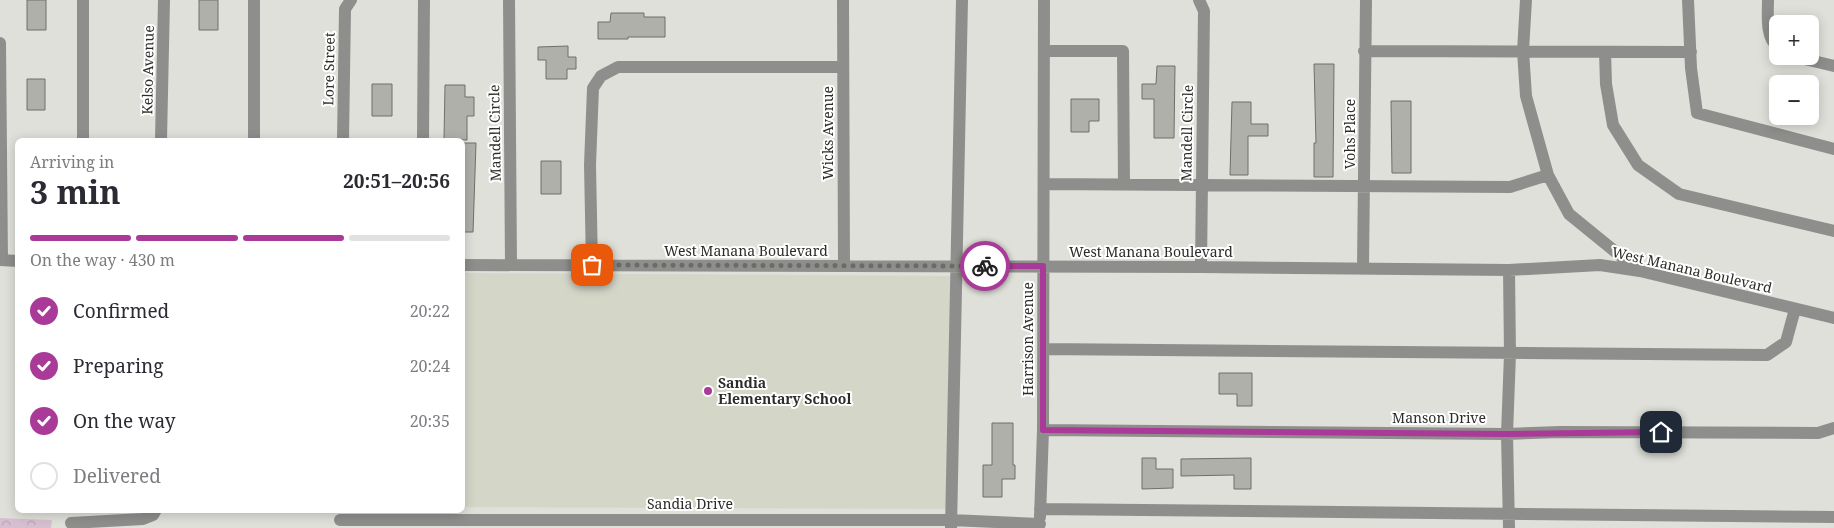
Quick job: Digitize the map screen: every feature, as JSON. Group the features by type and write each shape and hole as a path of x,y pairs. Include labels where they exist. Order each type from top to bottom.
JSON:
{"street":[{"path":"83,0 83,138"},
{"name":"Kelso Avenue","path":"161,138 164,0"},
{"path":"254,0 254,138"},
{"name":"Lore Street","path":"343,138 345,9 351,0"},
{"path":"423,138 424,0"},
{"name":"Mandell Circle","path":"509,0 511,265"},
{"name":"Wicks Avenue","path":"843,0 844,266"},
{"path":"951,524 962,0"},
{"name":"Harrison Avenue","path":"1040,526 1043,430 1044,0"},
{"name":"Mandell Circle","path":"1199,0 1204,10 1201,267"},
{"name":"Vohs Place","path":"1363,268 1366,0"},
{"path":"1526,0 1523,51 1526,96 1548,175 1569,214 1640,271"},
{"path":"1688,0 1697,113 1834,149"},
{"path":"1768,0 1769,30"},
{"path":"0,43 1,260 15,260"},
{"path":"1044,50 1123,51 1124,185"},
{"path":"1364,51 1691,52"},
{"path":"1605,52 1606,84 1613,125 1638,165 1679,194 1834,231"},
{"path":"1819,62 1834,66"},
{"path":"592,265 590,165 593,88 602,76 618,67 843,67"},
{"path":"1044,184 1510,187 1548,175"},
{"name":"West Manana Boulevard","path":"465,265 1043,266 1508,270 1600,265 1640,271 1834,318"},
{"path":"1508,270 1510,354 1506,434 1510,522"},
{"path":"1042,349 1767,355 1786,342 1794,309"},
{"name":"Manson Drive","path":"1043,430 1506,434 1560,432 1818,433 1834,428"},
{"path":"1040,509 1510,522 1834,517"},
{"path":"71,520 143,519 153,513"},
{"name":"Sandia Drive","path":"340,519 520,524 951,524 1040,526"}],"shaded area":[{"name":"Sandia Elementary School","path":"465,273 954,276 953,509 465,507"}],"green space":[{"path":"0,518 52,520 51,528 0,528"}],"building":[{"path":"27,0 46,0 46,30 27,30"},
{"path":"199,0 218,0 218,30 199,30"},
{"path":"611,13 644,13 644,17 665,17 665,37 598,39 598,22 610,22"},
{"path":"568,46 568,57 576,57 576,69 567,69 567,79 546,79 546,60 538,60 538,47"},
{"path":"1314,64 1334,64 1333,177 1314,177 1314,143 1316,143"},
{"path":"1157,66 1175,66 1174,138 1154,138 1154,99 1142,99 1142,84 1156,84"},
{"path":"27,79 45,79 45,110 27,110"},
{"path":"372,84 392,84 392,116 372,116"},
{"path":"445,85 465,85 465,97 474,97 474,116 467,116 467,140 465,138 444,138"},
{"path":"1071,99 1099,99 1099,121 1089,121 1089,132 1071,132"},
{"path":"1391,101 1411,101 1411,173 1392,173"},
{"path":"1232,102 1251,102 1251,124 1268,124 1268,136 1248,136 1248,175 1230,175"},
{"path":"465,143 476,143 473,232 465,232"},
{"path":"541,161 561,161 561,194 541,194"},
{"path":"1219,373 1252,373 1252,406 1237,406 1237,394 1219,394"},
{"path":"992,423 1013,423 1015,479 1002,479 1002,497 983,497 983,465 992,465"},
{"path":"1142,458 1156,458 1156,469 1173,469 1173,488 1142,489"},
{"path":"1251,458 1251,489 1234,489 1234,475 1181,476 1181,459"}],"way so far":[{"path":"592,265 985,266"}],"place":[{"name":"Sandia Elementary School","path":"708,391"}],"route":[{"path":"985,266 1043,266 1043,430 1506,434 1661,432"}]}
